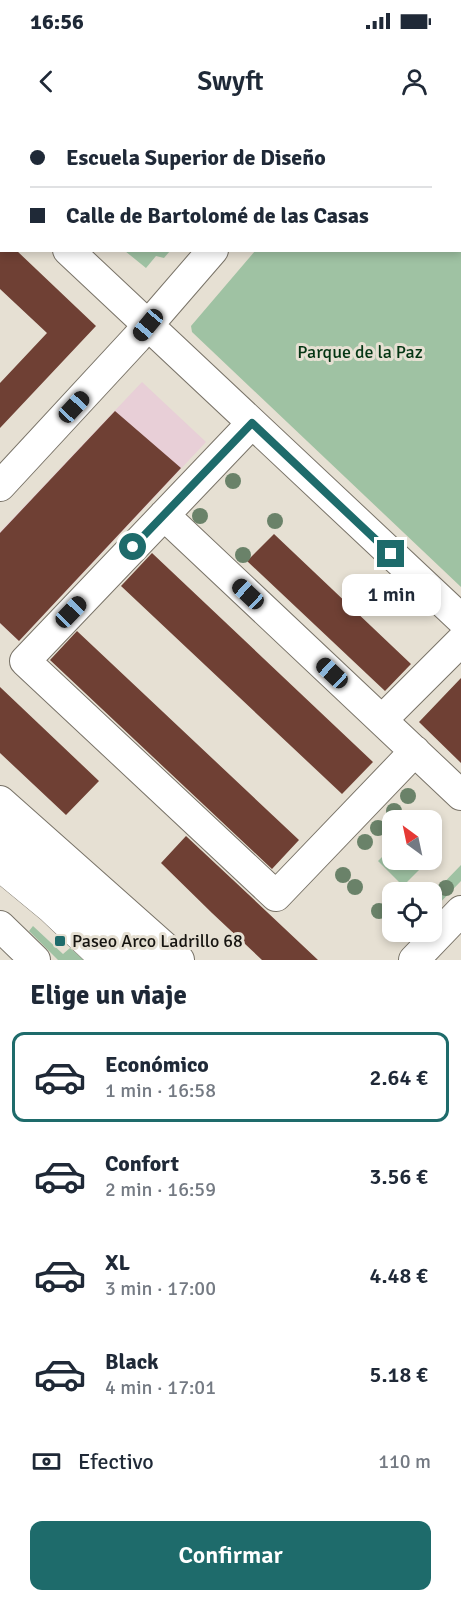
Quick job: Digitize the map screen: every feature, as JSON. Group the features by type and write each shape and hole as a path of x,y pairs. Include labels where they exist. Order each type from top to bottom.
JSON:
{"main road":[{"path":"0,832 62,881 147,960"},
{"path":"0,864 108,960"}],"street":[{"path":"70,252 461,619"},
{"path":"0,486 148,325 211,252"},
{"path":"252,423 25,661 276,896 415,751"},
{"path":"164,515 461,795"},
{"path":"382,720 461,641"},
{"path":"0,801 179,960"},
{"path":"414,960 461,911"},
{"path":"0,926 36,960"}],"shaded area":[{"path":"142,382 206,442 19,641 0,623 0,532"}],"green space":[{"path":"126,252 169,252 164,258 156,256 146,268"},
{"name":"Parque de la Paz","path":"254,252 461,252 461,587 192,332 191,326"},
{"path":"461,865 461,881 442,901 442,885"},
{"path":"387,870 419,870 407,882 399,882"},
{"path":"33,926 63,954 70,948 84,960 58,960 29,931"}],"building":[{"path":"0,252 18,252 96,326 0,428 0,383 47,333 0,289"},
{"path":"115,411 181,468 19,641 0,623 0,533"},
{"path":"274,534 411,664 385,691 247,561"},
{"path":"152,553 373,762 342,794 121,586"},
{"path":"77,631 299,840 272,869 50,660"},
{"path":"461,678 461,763 419,722"},
{"path":"0,687 99,781 66,815 0,753"},
{"path":"186,836 318,960 262,960 161,863"}],"place":[{"name":"Paseo Arco Ladrillo 68","path":"60,941"}],"route":[{"path":"133,547 252,423 391,554"}]}
